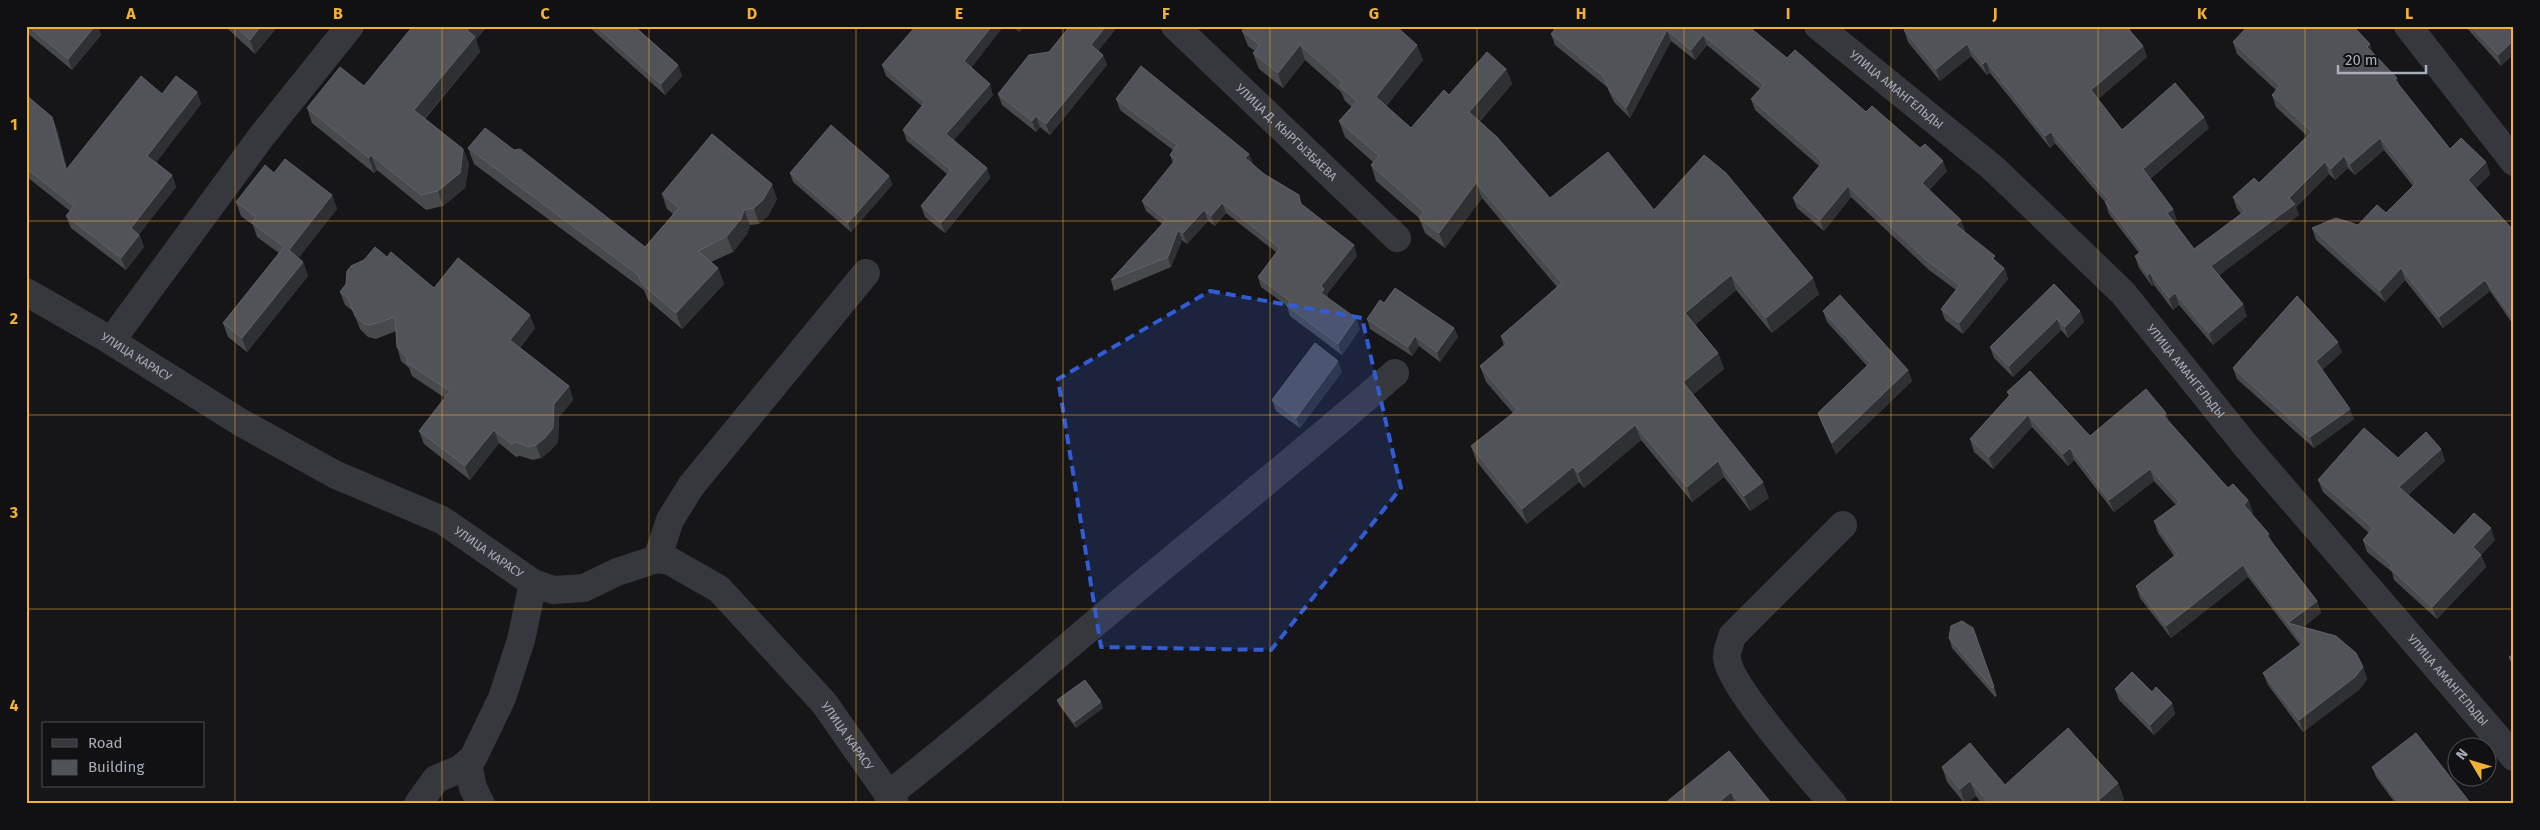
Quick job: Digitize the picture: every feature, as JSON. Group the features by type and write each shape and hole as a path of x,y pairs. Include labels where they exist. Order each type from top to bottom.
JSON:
{"street":[{"path":"110,341 261,137 350,26"},
{"name":"УЛИЦА Д. КЫРГЫЗБАЕВА","path":"1175,26 1397,238"},
{"name":"УЛИЦА АМАНГЕЛЬДЫ","path":"1818,26 1993,168 2122,293 2246,446 2514,757"},
{"path":"2408,26 2514,162"},
{"path":"657,559 670,520 691,486 866,273"},
{"name":"УЛИЦА КАРАСУ","path":"26,292 110,341 240,422 336,474 442,520 533,583 553,590 584,588 617,572 657,559 670,561 719,588 824,703 892,799"},
{"path":"892,799 1135,590 1281,472 1395,374"},
{"path":"1833,804 1748,699 1734,678 1726,657 1732,636 1843,525"},
{"path":"418,804 436,778 460,768 473,758 502,698 521,640 533,583"},
{"path":"468,762 473,788 481,804"}],"highlighted area":[{"path":"1210,291 1362,318 1401,488 1271,650 1101,647 1058,379"}],"building":[{"path":"28,26 95,26 68,59"},
{"path":"235,26 261,26 250,40"},
{"path":"413,26 470,26 467,30 475,37 414,110 463,149 460,173 438,191 421,195 371,155 369,158 307,108 340,67 364,86"},
{"path":"596,26 634,26 678,65 661,84"},
{"path":"916,26 992,26 964,61 990,84 946,134 987,168 941,223 921,206 951,170 903,130 925,102 882,65"},
{"path":"1070,26 1106,26 1091,45 1103,55 1046,124 1036,116 1032,121 998,94 1029,55 1049,52"},
{"path":"1245,26 1396,26 1417,45 1376,97 1411,128 1444,90 1449,95 1487,52 1506,69 1469,112 1497,137 1550,198 1608,152 1654,210 1704,155 1726,173 1813,278 1766,318 1731,275 1685,313 1718,353 1683,382 1763,482 1744,496 1718,461 1687,487 1635,425 1578,473 1573,467 1522,509 1471,446 1517,410 1480,366 1507,343 1501,336 1562,283 1476,183 1439,233 1419,218 1424,212 1371,165 1379,156 1339,121 1357,101 1339,86 1342,82 1300,45 1278,73 1253,53 1260,45 1242,31"},
{"path":"1557,26 1748,26 1787,58 1795,50 1866,112 1872,106 1920,148 1925,144 1943,161 1922,183 1961,220 1956,225 1995,256 1992,259 2004,268 1959,323 1941,309 1960,285 1925,259 1848,186 1820,220 1793,198 1822,163 1820,159 1751,99 1764,85 1703,35 1691,50 1667,30 1626,108 1610,91 1603,76 1551,34"},
{"path":"1908,26 2126,26 2143,46 2091,90 2122,130 2175,83 2204,117 2143,169 2173,209 2167,213 2194,249 2245,211 2233,197 2254,178 2259,183 2312,132 2272,95 2280,86 2233,42 2248,26 2353,26 2370,44 2367,47 2397,78 2395,80 2450,149 2461,138 2486,162 2468,180 2514,231 2514,320 2485,280 2439,317 2401,268 2380,291 2312,228 2336,218 2358,225 2377,205 2386,213 2416,183 2380,138 2350,164 2344,156 2331,169 2325,162 2289,198 2295,204 2211,266 2243,304 2209,333 2175,293 2169,298 2150,273 2148,275 2135,256 2142,251 2105,202 2109,200 2051,132 2045,136 1986,61 1983,64 1967,44 1936,69 1904,30"},
{"path":"2471,26 2514,26 2514,40 2498,55"},
{"path":"1141,66 1249,154 1245,158 1264,174 1299,195 1300,203 1354,245 1321,286 1324,289 1321,293 1356,318 1338,344 1287,306 1290,301 1258,277 1280,248 1222,203 1211,216 1204,210 1183,233 1178,230 1168,257 1111,280 1166,220 1142,201 1176,159 1170,155 1177,145 1116,99"},
{"path":"141,76 162,94 176,76 197,92 147,156 172,175 131,228 139,235 121,258 66,216 74,206 26,168 26,95 52,117 66,170"},
{"path":"831,125 889,176 848,223 790,173"},
{"path":"485,128 514,150 520,149 645,247 679,208 662,194 712,134 772,184 763,200 754,208 744,210 741,219 727,236 698,251 718,268 676,313 642,284 638,275 468,148"},
{"path":"285,159 332,195 289,250 303,262 242,338 223,323 284,247 252,223 256,217 236,202 265,165 274,173"},
{"path":"375,247 387,257 391,252 434,288 458,258 530,315 510,340 569,386 554,404 553,428 545,438 536,445 528,447 516,442 511,444 494,430 465,466 419,431 450,391 407,363 407,358 397,347 395,317 371,325 364,324 355,316 348,298 340,292 346,284 347,271 351,266 364,260"},
{"path":"2054,284 2080,311 2065,327 2057,319 2009,366 1990,347"},
{"path":"1395,288 1454,328 1437,352 1415,336 1408,347 1367,319 1380,300 1384,303"},
{"path":"1840,295 1908,370 1832,443 1818,413 1870,363 1823,311"},
{"path":"2297,296 2338,342 2316,361 2350,409 2310,437 2233,368"},
{"path":"1315,343 1338,361 1296,418 1272,400"},
{"path":"2030,371 2090,436 2146,389 2166,413 2164,416 2228,488 2233,484 2248,500 2244,505 2269,534 2267,536 2317,601 2288,623 2336,636 2356,653 2363,667 2355,677 2299,720 2263,673 2303,643 2243,565 2166,626 2136,586 2177,554 2154,521 2180,502 2150,469 2109,500 2070,448 2063,454 2028,415 1989,457 1970,439 2010,395 2007,392"},
{"path":"2364,428 2398,458 2426,432 2441,449 2399,487 2454,535 2474,513 2491,528 2473,547 2481,555 2432,607 2390,568 2392,565 2363,540 2373,528 2318,480"},
{"path":"1962,621 1973,628 1994,687 1992,688 1949,638 1951,626"},
{"path":"2514,654 2514,665 2509,657"},
{"path":"2132,672 2152,692 2156,687 2172,703 2150,725 2115,689"},
{"path":"1085,680 1101,702 1074,722 1057,700"},
{"path":"2068,728 2118,783 2099,800 2102,804 1990,804 1970,781 1960,789 1942,767 1970,743 2005,785"},
{"path":"2416,733 2448,774 2448,788 2459,788 2471,804 2400,804 2372,767"},
{"path":"1729,751 1772,804 1740,804 1731,792 1717,804 1664,804"}]}
